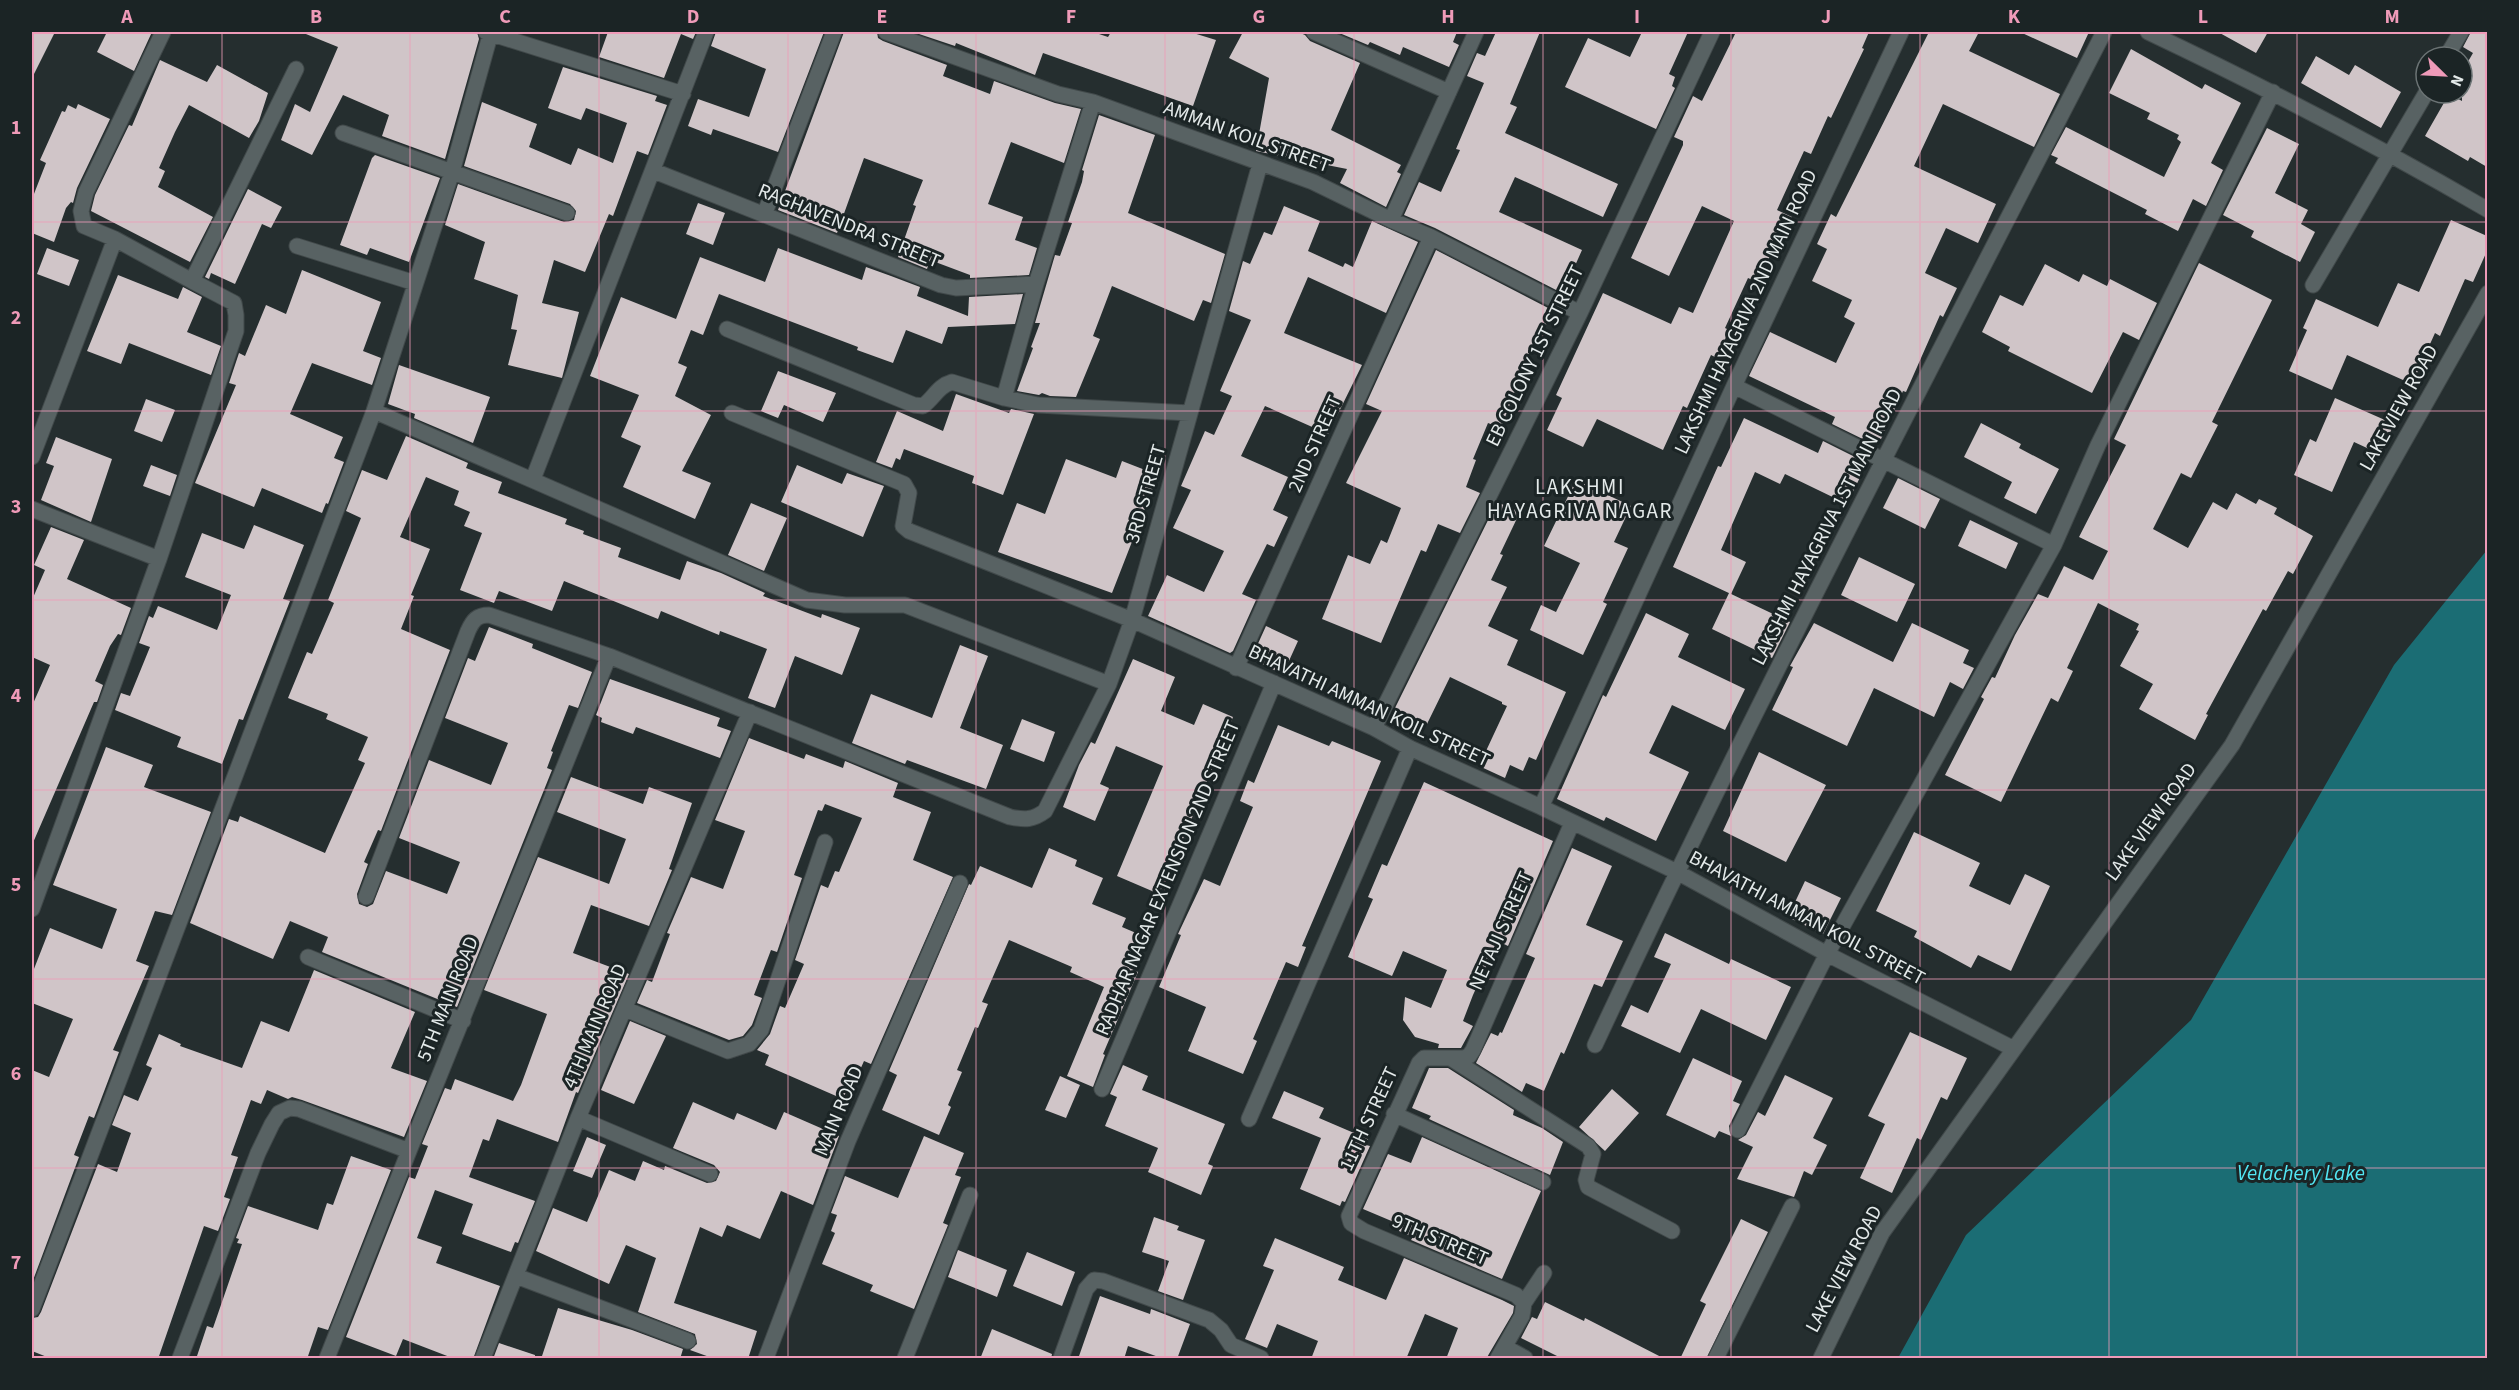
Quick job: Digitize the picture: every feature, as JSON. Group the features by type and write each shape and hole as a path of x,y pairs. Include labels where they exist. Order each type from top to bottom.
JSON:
{"street":[{"path":"32,909 159,559 236,331 237,315 234,303 115,239 84,226 81,211 86,192 163,32"},
{"path":"32,1309 374,411 452,172 490,32 683,94"},
{"path":"533,479 706,32"},
{"path":"764,215 834,32"},
{"name":"AMMAN KOIL STREET","path":"886,32 1058,94 1092,102 1313,182 1431,237 1580,313"},
{"path":"1314,32 1449,92"},
{"path":"1391,220 1476,32"},
{"name":"EB COLONY 1ST STREET","path":"1374,729 1580,313 1713,32"},
{"name":"LAKSHMI HAYAGRIVA 2ND MAIN ROAD","path":"1540,807 1734,386 1901,32"},
{"name":"LAKSHMI HAYAGRIVA 1ST MAIN ROAD","path":"1596,1045 1677,872 2104,32"},
{"path":"2148,32 2273,92 2391,153 2487,210"},
{"path":"2453,45 2461,32"},
{"path":"192,281 296,69"},
{"path":"1738,1130 1827,954 2054,545 2098,445 2273,92"},
{"path":"1004,398 1036,284 1092,102"},
{"path":"2313,285 2419,105"},
{"path":"343,133 567,213"},
{"name":"3RD STREET","path":"750,712 1010,817 1023,820 1035,819 1045,811 1109,684 1132,620 1260,164"},
{"name":"RAGHAVENDRA STREET","path":"654,171 941,285 956,288 1036,284"},
{"name":"2ND STREET","path":"1236,668 1431,237"},
{"path":"32,457 115,239"},
{"path":"297,246 415,283"},
{"name":"LAKE VIEW ROAD","path":"1821,1359 1882,1233 2232,745 2487,292"},
{"path":"727,329 914,405 923,406 932,400 944,384 952,382 1004,398 1038,405 1190,412"},
{"path":"1734,386 1885,459 2054,545"},
{"path":"374,411 807,600 845,605 905,605 1109,684"},
{"name":"BHAVATHI AMMAN KOIL STREET","path":"732,412 904,484 909,493 903,526 909,531 1132,620 1374,729 1410,748 1677,872 1827,954 2014,1049"},
{"path":"32,509 159,559"},
{"path":"366,897 474,620 481,615 489,615 609,656 750,712"},
{"name":"5TH MAIN ROAD","path":"327,1359 609,656"},
{"name":"RADHAR NAGAR EXTENSION 2ND STREET","path":"1102,1089 1274,683"},
{"name":"4TH MAIN ROAD","path":"483,1359 578,1118 750,712"},
{"path":"1249,1119 1410,748"},
{"name":"NETAJI STREET","path":"1469,1056 1572,823"},
{"path":"625,1009 728,1051 749,1044 761,1030 825,842"},
{"name":"MAIN ROAD","path":"766,1359 848,1141 960,883"},
{"path":"308,957 463,1021"},
{"name":"11TH STREET","path":"1351,1209 1419,1063 1424,1058 1452,1059 1469,1056"},
{"path":"1452,1059 1588,1146 1593,1154 1586,1180 1588,1187 1672,1231"},
{"path":"180,1359 258,1153 279,1113 290,1108 299,1109 409,1151"},
{"path":"1394,1114 1544,1182"},
{"path":"578,1118 710,1174"},
{"path":"905,1359 970,1195"},
{"path":"1716,1359 1792,1206"},
{"name":"9TH STREET","path":"1351,1209 1349,1216 1355,1226 1516,1295 1524,1303"},
{"path":"1525,1359 1501,1353 1522,1316 1524,1303 1544,1273"},
{"path":"516,1276 688,1341"},
{"path":"1061,1359 1086,1289 1094,1280 1103,1281 1209,1320 1221,1330 1228,1352 1262,1359"}],"water":[{"name":"Velachery Lake","path":"2487,550 2487,1358 1898,1358 1966,1235 2191,1020 2394,665"}],"building":[{"path":"32,32 55,32 32,78"},
{"path":"107,32 152,32 134,71 97,52"},
{"path":"301,32 477,32 479,39 445,159 382,136 389,115 343,95 312,155 281,140 295,104 310,112 338,47"},
{"path":"608,32 696,32 693,39 681,34 664,78 599,57"},
{"path":"716,32 824,32 778,152 713,129 711,135 688,126 698,99 749,117 766,69 711,46"},
{"path":"844,32 877,32 878,38 883,41 947,65 943,76 990,94 994,81 1055,103 1081,109 1064,163 1011,142 988,204 1023,217 1015,240 1037,248 1029,275 970,278 970,275 930,260 927,269 898,257 923,180 864,158 837,233 778,210"},
{"path":"913,32 1093,32 1108,37 1111,32 1190,32 1216,40 1193,106 1043,53 1035,75 956,43 955,46"},
{"path":"1243,32 1298,32 1310,41 1360,63 1331,130 1401,165 1397,172 1401,174 1386,207 1340,183 1347,169 1256,151 1269,78 1229,58"},
{"path":"1337,32 1457,32 1453,42 1459,45 1449,67 1403,47 1400,55 1370,42 1368,45"},
{"path":"1496,32 1540,32 1510,104 1517,107 1505,133 1618,184 1603,217 1515,177 1499,212 1582,250 1566,286 1563,284 1560,292 1435,228 1404,215 1419,182 1441,192 1460,150 1456,149 1484,83 1467,76 1477,53 1485,56"},
{"path":"1642,32 1688,32 1669,74 1675,77 1672,86 1675,88 1656,129 1565,87 1588,38 1630,57"},
{"path":"1736,32 1869,32 1862,48 1864,49 1831,118 1828,116 1811,154 1804,151 1777,210 1792,217 1782,239 1779,238 1757,282 1748,278 1725,328 1729,330 1717,358 1711,355 1687,408 1683,406 1663,450 1597,419 1583,447 1547,430 1562,398 1556,395 1603,293 1671,324 1679,307 1693,313 1734,221 1702,206 1669,276 1631,258 1683,145 1683,141 1674,137 1693,96 1702,101"},
{"path":"1929,32 1979,32 1969,51 2060,94 2034,147 1943,104 1914,166 1996,204 1978,243 1946,228 1925,273 1957,288 1943,317 1940,315 1906,392 1903,391 1881,439 1878,438 1875,445 1832,424 1835,417 1749,376 1770,332 1836,363 1855,323 1844,317 1852,300 1812,281 1827,249 1817,244 1831,214 1836,217"},
{"path":"2020,32 2089,32 2077,58"},
{"path":"2218,32 2268,32 2256,53"},
{"path":"2471,32 2487,32 2487,167 2470,157 2468,161 2425,136 2443,105 2474,105 2474,45 2464,45"},
{"path":"2131,49 2202,89 2205,84 2241,103 2211,163 2223,170 2206,206 2193,199 2178,231 2145,214 2147,210 2055,163 2058,158 2051,155 2066,127 2164,177 2181,142 2177,139 2179,135 2147,119 2150,113 2109,93"},
{"path":"2316,56 2349,75 2355,65 2401,92 2381,128 2301,83"},
{"path":"160,60 207,82 217,65 268,93 259,121 249,138 189,105 175,132 159,168 165,171 158,187 213,217 190,262 91,211 95,195 129,125 132,126"},
{"path":"563,67 657,96 655,101 667,105 648,155 637,151 613,216 609,214 585,272 554,260 542,303 579,312 562,378 508,365 517,330 511,329 518,295 474,279 485,242 445,225 458,184 564,222 574,220 576,211 570,204 464,166 482,102 537,124 529,147 571,165 578,148 613,163 627,123 586,108 581,120 548,108"},
{"path":"78,104 110,119 77,188 73,203 71,202 66,208 54,242 32,233 32,199 46,163 40,160 62,111 65,112 68,105 76,109"},
{"path":"1099,115 1155,135 1128,213 1225,254 1211,303 1203,300 1194,321 1112,286 1093,336 1100,339 1076,397 1017,391 1040,323 1035,323 1055,255 1060,256 1072,223 1068,222 1082,182 1084,171 1082,170"},
{"path":"2267,128 2299,144 2275,193 2308,210 2301,224 2315,232 2300,262 2251,237 2254,231 2223,215"},
{"path":"375,155 440,178 409,262 370,248 367,255 340,245"},
{"path":"248,189 282,207 271,228 262,224 235,284 211,273 209,279 205,277"},
{"path":"698,203 725,213 713,245 686,234"},
{"path":"1284,206 1320,221 1308,251 1343,267 1345,263 1353,267 1372,221 1418,242 1386,313 1308,277 1284,333 1362,365 1328,434 1265,406 1241,456 1288,477 1273,510 1288,517 1274,547 1267,544 1242,594 1256,600 1233,651 1230,653 1148,616 1167,575 1204,592 1224,551 1173,528 1191,490 1181,486 1205,431 1214,435 1232,396 1220,391 1251,320 1229,311 1243,261 1250,264 1264,232 1272,235"},
{"path":"2451,220 2487,236 2487,251 2473,282 2465,279 2440,336 2435,333 2412,384 2347,355 2332,390 2289,371 2307,330 2303,328 2316,299 2378,327 2398,283 2419,292"},
{"path":"47,248 79,260 69,286 37,274"},
{"path":"778,248 862,280 866,267 920,287 917,296 968,316 969,297 1023,294 1015,324 948,327 942,344 906,330 893,363 857,350 858,347 719,294 703,335 691,330 678,363 687,367 675,396 711,415 682,471 711,483 695,519 623,487 641,446 621,437 639,395 590,376 621,297 676,319 700,257 765,282"},
{"path":"1436,250 1552,310 1539,342 1534,340 1501,428 1488,423 1473,459 1476,460 1466,487 1480,493 1460,533 1438,524 1426,552 1421,550 1381,643 1322,619 1348,555 1370,564 1381,540 1387,543 1401,508 1346,483 1382,411 1366,404"},
{"path":"2199,263 2272,300 2212,422 2218,425 2191,478 2181,473 2153,529 2188,548 2213,502 2227,510 2236,493 2256,504 2259,499 2277,508 2274,514 2313,536 2293,574 2288,571 2266,611 2263,609 2206,714 2208,715 2195,740 2139,709 2153,684 2120,666 2139,631 2136,630 2139,624 2098,603 2067,668 2073,671 2058,702 2051,698 2001,802 1945,775 1984,699 1981,697 1992,677 1995,678 2038,594 2048,598 2064,566 2093,580 2108,551 2079,537 2126,445 2114,439"},
{"path":"2045,264 2079,282 2083,274 2107,286 2110,279 2157,303 2139,340 2123,332 2092,393 2008,351 2010,347 1982,332 2000,295 2023,306"},
{"path":"302,270 381,302 363,351 381,358 372,385 312,363 290,414 343,437 334,458 344,462 328,504 326,503 322,513 262,488 254,507 195,483 236,385 229,383 239,353 245,356 266,305 286,314"},
{"path":"118,275 178,299 183,287 202,297 187,332 221,346 211,375 129,343 121,364 87,351"},
{"path":"399,365 490,397 473,443 414,418 415,414 388,404"},
{"path":"778,371 836,393 823,422 784,405 778,418 761,411"},
{"path":"956,394 1009,413 1011,409 1034,414 1003,495 972,483 974,476 904,449 900,460 896,458 892,468 876,462 897,411 943,431"},
{"path":"2335,398 2394,424 2380,454 2354,442 2332,492 2294,475 2310,439 2316,442"},
{"path":"146,399 175,410 162,442 134,431"},
{"path":"1744,418 1818,453 1823,441 1867,463 1847,504 1785,474 1780,484 1755,472 1721,550 1746,562 1731,594 1673,567 1718,466 1721,467"},
{"path":"1981,423 2021,444 2019,448 2059,469 2036,514 2004,498 2012,482 1964,457"},
{"path":"406,436 468,463 466,468 502,482 498,493 567,519 565,524 584,531 583,534 621,548 618,557 680,580 687,561 721,573 765,593 763,596 821,618 822,614 860,628 842,675 795,656 775,708 748,698 767,649 720,631 719,635 661,611 658,619 564,581 552,611 499,591 494,603 460,590 482,533 464,526 470,512 454,505 459,491 426,477 400,537 430,549 411,595 414,596 401,629 450,650 381,831 378,830 364,862 368,864 357,894 359,904 367,907 373,904 386,871 447,894 460,862 399,838 429,760 491,785 508,743 445,718 468,658 475,661 489,627 533,644 532,648 592,672 578,708 569,705 551,751 553,752 547,768 552,770 457,1007 322,952 328,937 290,921 273,959 190,923 229,819 238,822 240,816 325,853 365,763 358,760 368,737 326,719 328,714 288,698 307,652 312,654 334,603 328,600 361,518 346,511 362,470 387,480"},
{"path":"56,437 112,459 91,522 41,500 54,466 46,463"},
{"path":"1066,459 1116,478 1122,461 1158,475 1112,593 998,552 1017,503 1045,514"},
{"path":"151,465 177,475 170,496 143,486"},
{"path":"797,465 842,484 847,473 884,486 863,537 781,502"},
{"path":"1898,478 1940,499 1925,529 1883,508"},
{"path":"1576,480 1631,506 1614,542 1628,548 1603,602 1607,604 1583,655 1530,630 1541,605 1556,612 1580,563 1544,546"},
{"path":"1497,502 1520,512 1500,554 1503,555 1491,580 1507,587 1488,626 1518,640 1507,665 1566,692 1536,760 1529,757 1523,771 1510,765 1505,778 1479,766 1507,706 1502,702 1450,677 1427,724 1395,708"},
{"path":"751,503 787,518 764,571 728,555"},
{"path":"1970,520 2018,543 2006,569 1958,546"},
{"path":"254,525 304,545 283,599 290,601 243,720 239,719 222,764 177,747 181,737 115,710 121,693 130,696 150,647 139,643 149,616 153,618 158,606 217,630 231,595 185,577 202,533 244,549"},
{"path":"51,527 84,540 67,579 131,608 121,635 118,634 110,646 95,681 103,685 97,702 94,702 32,845 32,706 50,665 32,657 32,600 45,570 34,565"},
{"path":"1859,557 1915,584 1897,622 1841,595"},
{"path":"1729,593 1790,622 1772,658 1712,629"},
{"path":"1646,613 1689,634 1678,657 1745,689 1725,730 1672,705 1649,753 1689,772 1656,841 1606,817 1604,821 1557,799 1603,695 1606,697"},
{"path":"1814,623 1893,662 1912,623 1969,650 1963,663 1974,668 1963,689 1950,682 1934,717 1874,688 1847,746 1772,710 1793,667 1790,666"},
{"path":"1266,626 1298,641 1283,674 1251,659"},
{"path":"960,645 988,656 960,728 1003,745 986,789 907,760 905,764 852,743 871,694 932,718"},
{"path":"1133,659 1175,677 1161,711 1194,725 1203,704 1233,717 1159,894 1117,876 1163,766 1116,746 1100,784 1109,788 1095,821 1063,807 1079,765 1091,742 1095,744"},
{"path":"610,679 720,718 717,726 731,731 720,758 636,727 633,734 601,722 602,718 596,715"},
{"path":"1022,719 1055,732 1044,762 1010,749"},
{"path":"1278,725 1329,746 1332,741 1381,761 1302,946 1306,947 1298,967 1286,962 1253,1039 1257,1041 1243,1074 1188,1051 1206,1007 1159,987 1181,935 1178,934 1204,879 1220,886 1253,807 1240,801 1248,780 1254,783"},
{"path":"749,738 804,759 806,754 843,768 845,761 898,783 893,797 931,812 913,860 953,877 871,1064 864,1061 860,1070 856,1068 843,1099 765,1065 769,1055 757,1050 770,1034 780,1006 785,1008 804,964 795,960 821,885 828,888 835,871 839,872 862,818 825,804 822,811 818,810 794,875 802,878 777,952 771,950 754,995 762,998 752,1025 743,1036 729,1040 637,1003 647,980 652,982 670,934 667,933 691,877 723,889 745,831 715,820"},
{"path":"106,747 153,765 144,787 211,812 172,915 155,911 136,961 149,966 113,1050 119,1052 94,1118 89,1116 74,1155 79,1157 32,1283 32,1070 49,1077 73,1019 32,1003 32,974 50,928 102,949 117,909 53,885"},
{"path":"1759,752 1826,785 1786,862 1723,831"},
{"path":"571,777 643,804 649,787 692,803 669,869 672,870 649,926 591,905 573,953 629,974 578,1093 576,1092 558,1142 497,1119 489,1141 483,1139 469,1177 535,1201 518,1243 515,1242 511,1252 462,1234 473,1204 435,1190 417,1238 442,1247 436,1263 500,1286 473,1359 455,1359 403,1339 396,1356 346,1337 409,1177 415,1179 428,1146 422,1144 445,1088 451,1090 455,1079 513,1101 521,1085 547,1014 484,990 538,857 609,884 626,839 557,812"},
{"path":"1424,782 1553,841 1508,946 1500,942 1496,952 1493,951 1473,995 1463,1021 1473,1026 1461,1048 1438,1048 1439,1044 1415,1037 1403,1020 1405,997 1431,1008 1447,970 1403,951 1392,976 1348,957 1373,899 1368,897 1382,864 1387,866"},
{"path":"1914,832 1980,863 1969,886 2010,905 2025,874 2050,886 2011,971 1978,955 1971,968 1914,937 1917,931 1876,911"},
{"path":"1049,848 1077,860 1075,866 1103,878 1092,904 1126,918 1122,927 1143,936 1129,968 1138,972 1103,1054 1105,1055 1093,1087 1067,1076 1104,987 1070,972 1072,967 1009,940 982,1002 988,1004 978,1028 975,1027 957,1070 962,1072 948,1105 951,1107 939,1135 882,1110 897,1075 889,1071 969,884 971,885 980,866 1032,888"},
{"path":"1572,848 1612,866 1586,925 1623,941 1602,987 1594,984 1564,1054 1561,1052 1544,1091 1526,1083 1522,1092 1476,1063 1491,1033 1498,1036 1500,1032 1502,1033 1535,958 1526,954"},
{"path":"1805,881 1841,898 1823,934 1788,917"},
{"path":"1665,933 1729,964 1731,959 1791,987 1766,1040 1701,1009 1680,1053 1621,1026 1631,1005 1648,1013 1671,964 1654,957"},
{"path":"314,970 415,1012 391,1068 427,1081 404,1137 302,1100 292,1097 288,1099 267,1090 261,1104 251,1100 231,1155 238,1157 224,1197 230,1199 218,1231 204,1226 158,1359 52,1359 32,1351 32,1318 38,1317 41,1312 98,1164 117,1172 131,1133 112,1125 124,1095 138,1101 152,1068 146,1065 159,1034 181,1044 180,1046 242,1068 261,1021 289,1032"},
{"path":"630,1021 666,1036 634,1104 601,1090"},
{"path":"1910,1032 1967,1058 1947,1100 1941,1097 1921,1140 1917,1138 1892,1193 1860,1178 1885,1124 1868,1116"},
{"path":"1693,1058 1742,1081 1733,1101 1740,1104 1729,1126 1731,1136 1719,1131 1715,1138 1666,1115"},
{"path":"1123,1065 1148,1076 1142,1090 1225,1124 1208,1164 1213,1166 1201,1195 1148,1172 1158,1148 1105,1126 1117,1097 1110,1094"},
{"path":"1429,1068 1448,1068 1514,1110 1513,1115 1542,1128 1563,1142 1550,1175 1429,1119 1431,1116 1412,1108"},
{"path":"1785,1075 1833,1098 1813,1138 1827,1145 1812,1175 1804,1171 1794,1197 1737,1179 1753,1147 1738,1140 1746,1135 1758,1112 1765,1116"},
{"path":"1060,1076 1080,1085 1066,1118 1045,1110"},
{"path":"1612,1089 1639,1113 1605,1151 1579,1127"},
{"path":"1284,1091 1324,1108 1319,1118 1368,1139 1366,1145 1370,1146 1345,1202 1342,1201 1340,1206 1300,1189 1321,1138 1272,1118"},
{"path":"693,1102 734,1120 737,1113 776,1130 784,1112 839,1136 813,1205 781,1191 760,1239 727,1225 722,1237 700,1227 674,1303 757,1331 748,1359 715,1359 690,1350 697,1344 695,1334 638,1312 656,1258 626,1245 609,1284 536,1251 553,1208 587,1222 609,1170 635,1181 643,1161 664,1170 665,1166 707,1183 716,1181 720,1172 714,1165 673,1148"},
{"path":"924,1136 964,1153 955,1175 961,1177 943,1223 948,1225 914,1309 870,1291 873,1285 822,1264 835,1233 831,1231 837,1215 831,1213 845,1176 898,1198"},
{"path":"587,1137 606,1145 592,1178 573,1171"},
{"path":"1422,1137 1541,1191 1502,1279 1411,1240 1413,1237 1399,1231 1401,1225 1363,1209 1388,1154 1411,1163"},
{"path":"351,1156 391,1170 328,1330 318,1327 307,1359 196,1359 207,1326 213,1328 242,1244 237,1243 239,1239 236,1238 248,1206 318,1230 327,1203 333,1205"},
{"path":"1154,1217 1179,1226 1177,1230 1205,1240 1183,1300 1158,1291 1169,1261 1142,1252"},
{"path":"1741,1219 1768,1232 1706,1359 1680,1359 1706,1304 1700,1301"},
{"path":"1275,1238 1344,1267 1338,1280 1386,1300 1404,1258 1514,1306 1513,1313 1486,1359 1446,1359 1458,1328 1425,1314 1406,1359 1311,1359 1318,1341 1277,1324 1267,1348 1245,1339 1274,1270 1263,1266"},
{"path":"958,1250 1007,1270 997,1297 948,1277"},
{"path":"1027,1252 1075,1272 1062,1306 1013,1286"},
{"path":"1100,1296 1150,1314 1151,1309 1190,1324 1177,1359 1164,1359 1128,1346 1124,1359 1078,1359"},
{"path":"1545,1302 1584,1321 1585,1318 1665,1359 1563,1359 1521,1338 1532,1317 1537,1319"},
{"path":"558,1308 632,1330 683,1349 680,1359 541,1359"},
{"path":"992,1329 1052,1354 1051,1359 980,1359"},
{"path":"499,1343 535,1355 535,1359 493,1359"}],"district":[{"name":"LAKSHMI HAYAGRIVA NAGAR","path":"1580,499"}]}
